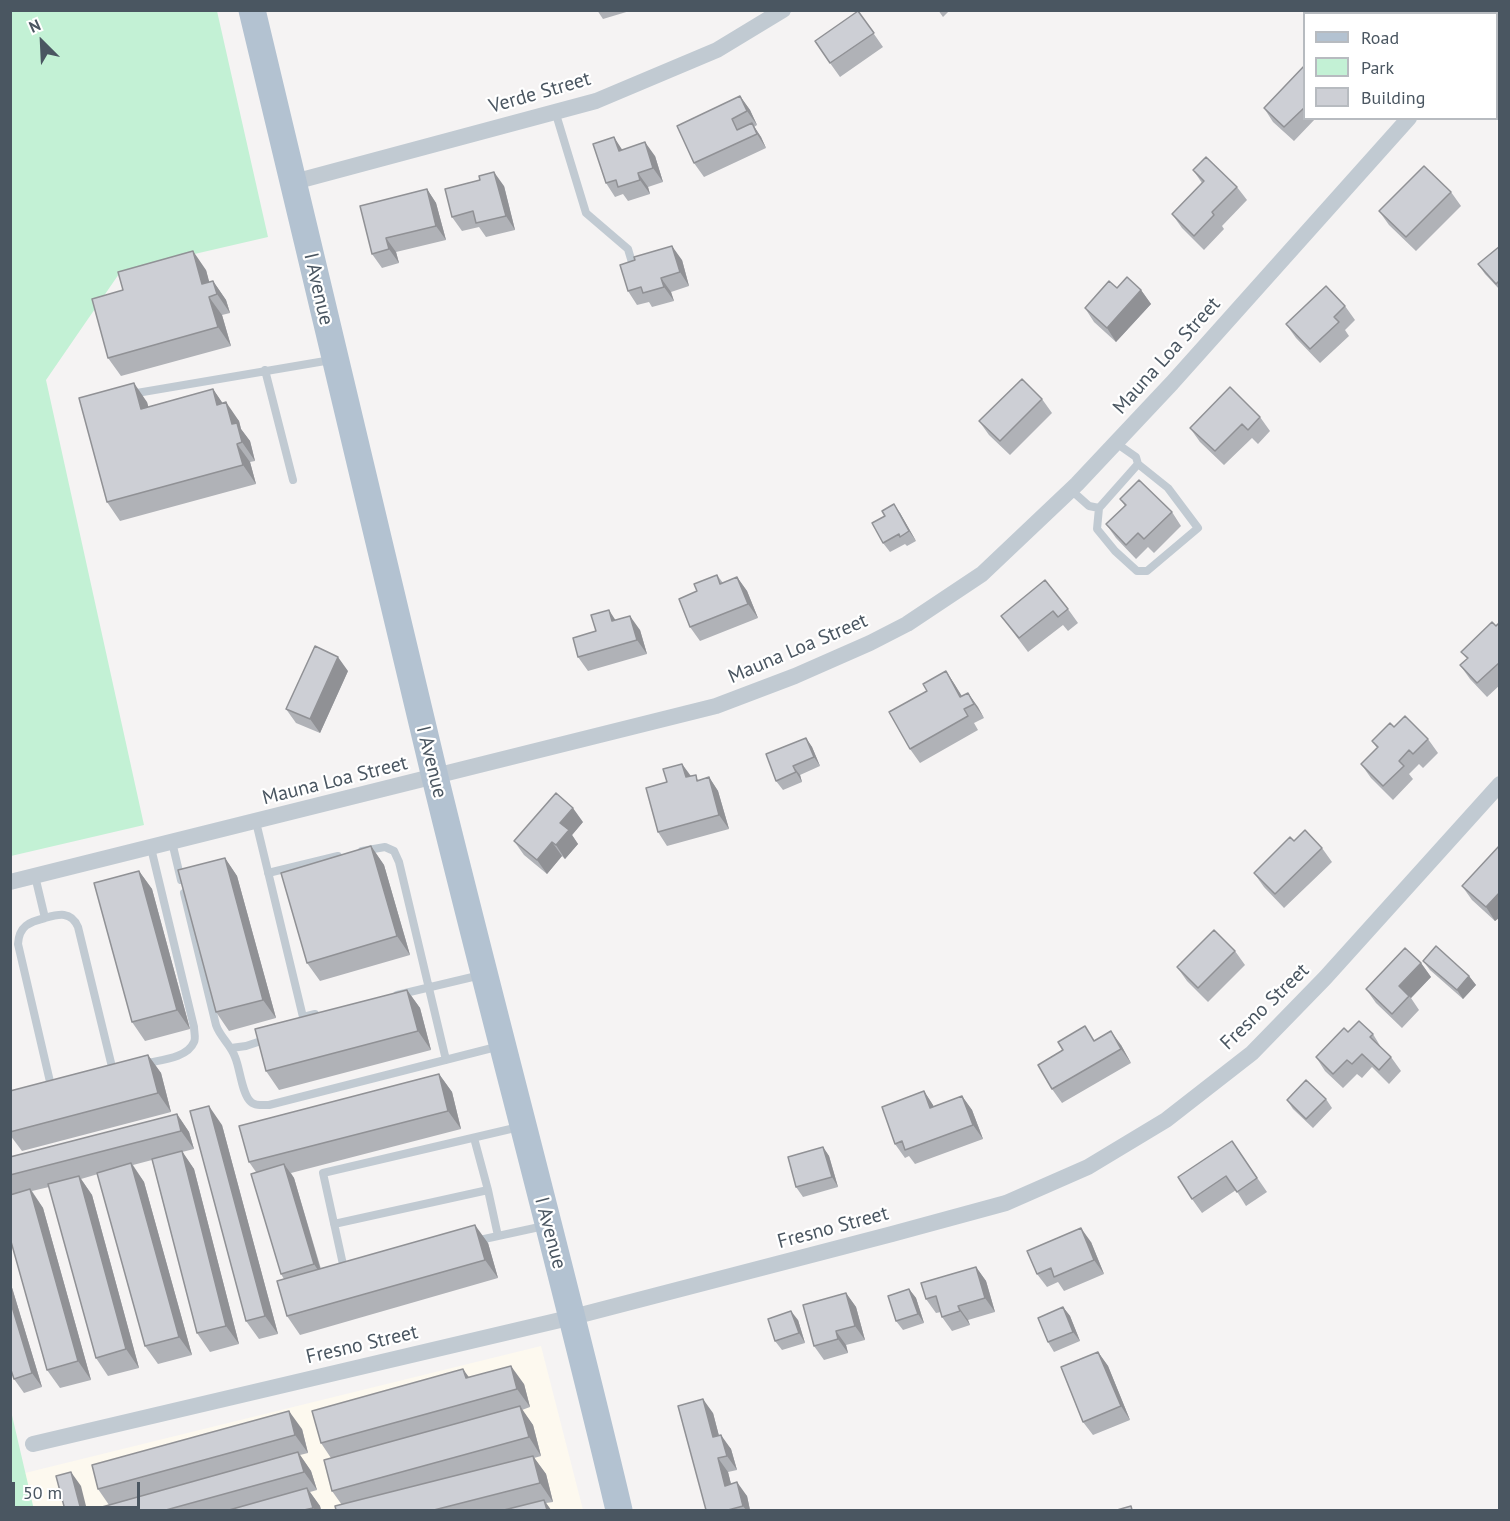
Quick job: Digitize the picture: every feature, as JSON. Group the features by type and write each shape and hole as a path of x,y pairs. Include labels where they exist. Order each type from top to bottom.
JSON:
{"main road":[{"name":"I Avenue","path":"252,10 435,778 620,1510"}],"street":[{"name":"Verde Street","path":"294,182 596,100 717,50 783,10"},
{"name":"Mauna Loa Street","path":"10,882 435,778 716,706 795,676 907,624 982,574 1071,490 1407,120"},
{"name":"Fresno Street","path":"33,1444 573,1317 1006,1203 1088,1167 1166,1120 1252,1053 1326,978 1500,784"}],"lane":[{"path":"555,111 581,203 586,213 628,249 634,269"},
{"path":"123,396 334,359"},
{"path":"265,370 293,480"},
{"path":"1116,443 1136,457 1138,464 1168,488 1198,528 1147,571 1137,571 1115,551 1097,529 1099,508 1138,464"},
{"path":"1071,490 1089,506 1099,508"},
{"path":"256,822 303,1017"},
{"path":"172,842 216,1025 219,1035 235,1056 250,1102 269,1105 502,1045"},
{"path":"353,853 385,847 394,850 399,862 446,1060"},
{"path":"135,1066 178,1055 189,1049 195,1040 194,1027 151,848"},
{"path":"268,873 343,855"},
{"path":"35,876 45,918"},
{"path":"51,1086 18,944 19,934 24,926 60,914 68,915 75,920 78,927 113,1071"},
{"path":"383,998 484,975"},
{"path":"293,1024 303,1017 326,1012"},
{"path":"231,1048 246,1046 273,1036"},
{"path":"103,1073 124,1068"},
{"path":"41,1088 61,1083"},
{"path":"355,1267 344,1269 323,1173 523,1127"},
{"path":"474,1138 498,1236"},
{"path":"334,1224 488,1190"},
{"path":"465,1243 548,1225"}],"shaded area":[{"path":"541,1346 583,1510 34,1510 25,1473"}],"green space":[{"path":"10,11 217,11 268,237 121,271 46,380 144,825 11,856"},
{"path":"11,1411 34,1510 11,1510"}],"building":[{"path":"858,11 874,33 830,63 815,41"},
{"path":"1303,67 1303,109 1284,127 1264,108"},
{"path":"740,96 747,111 732,119 737,130 752,123 757,134 694,163 677,126"},
{"path":"614,137 619,151 645,142 653,168 638,173 640,180 618,187 616,180 606,183 593,144"},
{"path":"1206,157 1237,187 1212,212 1214,215 1194,236 1172,214 1204,181 1193,170"},
{"path":"1424,166 1451,192 1406,237 1379,211"},
{"path":"494,172 506,216 476,223 473,211 452,217 445,189 480,180 479,176"},
{"path":"427,189 436,226 386,238 389,249 372,254 360,206"},
{"path":"672,246 680,272 661,278 664,287 643,293 641,287 628,291 620,265 635,260 634,257"},
{"path":"1500,246 1500,280 1496,284 1478,264"},
{"path":"193,251 202,284 213,281 217,294 209,297 218,327 108,358 92,299 123,290 118,272"},
{"path":"1127,277 1141,290 1107,328 1085,308 1109,281 1117,288"},
{"path":"1326,286 1345,306 1334,317 1339,322 1310,349 1286,324"},
{"path":"1022,379 1042,399 1000,441 979,421"},
{"path":"134,383 141,409 213,389 217,405 226,402 232,424 237,423 242,442 237,444 243,465 107,502 79,398"},
{"path":"1230,387 1260,417 1248,430 1242,424 1215,451 1190,428"},
{"path":"1139,480 1172,512 1144,539 1138,533 1126,545 1106,524 1126,505 1120,499"},
{"path":"894,504 909,531 883,543 872,523 885,516 882,511"},
{"path":"717,575 720,584 737,577 748,604 690,627 679,599 697,591 694,584"},
{"path":"1045,580 1068,609 1058,617 1053,611 1019,638 1001,616"},
{"path":"609,610 612,621 630,616 637,640 578,657 573,638 596,631 591,615"},
{"path":"1492,622 1496,626 1500,622 1500,662 1477,683 1460,665 1468,658 1461,652"},
{"path":"315,646 338,657 310,719 286,709"},
{"path":"946,671 960,697 968,693 974,704 964,709 968,716 910,749 889,712 927,691 923,684"},
{"path":"1405,716 1428,739 1413,754 1409,750 1399,761 1404,766 1383,786 1361,764 1378,747 1372,741 1390,723 1394,727"},
{"path":"806,738 814,757 793,766 796,772 776,781 766,754"},
{"path":"682,764 686,777 696,775 697,781 709,777 719,815 658,832 646,788 667,782 663,769"},
{"path":"556,793 573,808 560,823 569,830 556,845 552,842 537,860 514,841"},
{"path":"1305,830 1322,848 1275,894 1254,873 1290,837 1294,841"},
{"path":"1500,845 1500,892 1486,907 1462,886"},
{"path":"371,846 397,936 307,963 281,873"},
{"path":"225,858 263,1000 216,1012 178,870"},
{"path":"139,871 177,1010 132,1022 94,883"},
{"path":"1214,930 1235,951 1198,988 1177,967"},
{"path":"1436,946 1469,976 1457,990 1423,961"},
{"path":"1405,948 1421,963 1399,986 1409,996 1392,1014 1366,989"},
{"path":"407,990 418,1031 266,1071 255,1029"},
{"path":"1359,1021 1373,1034 1370,1037 1391,1057 1379,1070 1362,1054 1352,1064 1347,1060 1333,1074 1316,1057 1344,1028 1348,1032"},
{"path":"1085,1026 1094,1041 1111,1031 1121,1049 1052,1089 1038,1065 1063,1050 1058,1042"},
{"path":"148,1055 158,1093 10,1132 10,1091"},
{"path":"439,1074 448,1111 249,1162 239,1126"},
{"path":"1306,1080 1326,1099 1306,1119 1287,1100"},
{"path":"924,1091 930,1108 962,1096 973,1125 905,1150 902,1141 895,1144 882,1107"},
{"path":"209,1106 265,1316 246,1321 190,1111"},
{"path":"177,1114 181,1131 10,1175 10,1157"},
{"path":"1232,1141 1257,1178 1237,1192 1226,1176 1192,1199 1178,1177"},
{"path":"823,1147 832,1177 796,1187 788,1157"},
{"path":"182,1151 226,1326 197,1333 152,1159"},
{"path":"131,1163 179,1337 145,1346 97,1173"},
{"path":"284,1164 314,1264 281,1274 251,1174"},
{"path":"79,1176 126,1349 96,1358 48,1184"},
{"path":"30,1189 78,1361 47,1370 10,1238 10,1195"},
{"path":"475,1225 485,1260 287,1316 277,1281"},
{"path":"1081,1228 1094,1260 1054,1277 1051,1268 1037,1274 1027,1251"},
{"path":"976,1267 985,1298 958,1306 960,1311 942,1317 936,1296 926,1299 921,1283"},
{"path":"909,1289 918,1314 896,1321 888,1296"},
{"path":"846,1293 855,1326 836,1331 838,1339 814,1346 803,1305"},
{"path":"10,1300 32,1373 14,1379 10,1367"},
{"path":"1063,1307 1073,1332 1048,1342 1038,1318"},
{"path":"791,1311 799,1333 775,1341 768,1319"},
{"path":"1098,1352 1121,1406 1083,1422 1061,1367"},
{"path":"511,1366 517,1389 321,1443 312,1411 463,1369 466,1378"},
{"path":"703,1399 713,1437 721,1435 727,1456 718,1458 725,1486 737,1482 743,1506 728,1510 706,1510 678,1406"},
{"path":"520,1406 529,1437 332,1491 324,1460"},
{"path":"289,1411 295,1435 98,1489 92,1465"},
{"path":"298,1452 304,1472 166,1510 103,1510 102,1507"},
{"path":"533,1456 540,1483 434,1510 336,1510 335,1506"},
{"path":"71,1472 81,1510 65,1510 56,1476"},
{"path":"307,1488 313,1508 229,1510"},
{"path":"544,1500 547,1510 504,1510"},
{"path":"1131,1506 1132,1510 1117,1510"}]}
